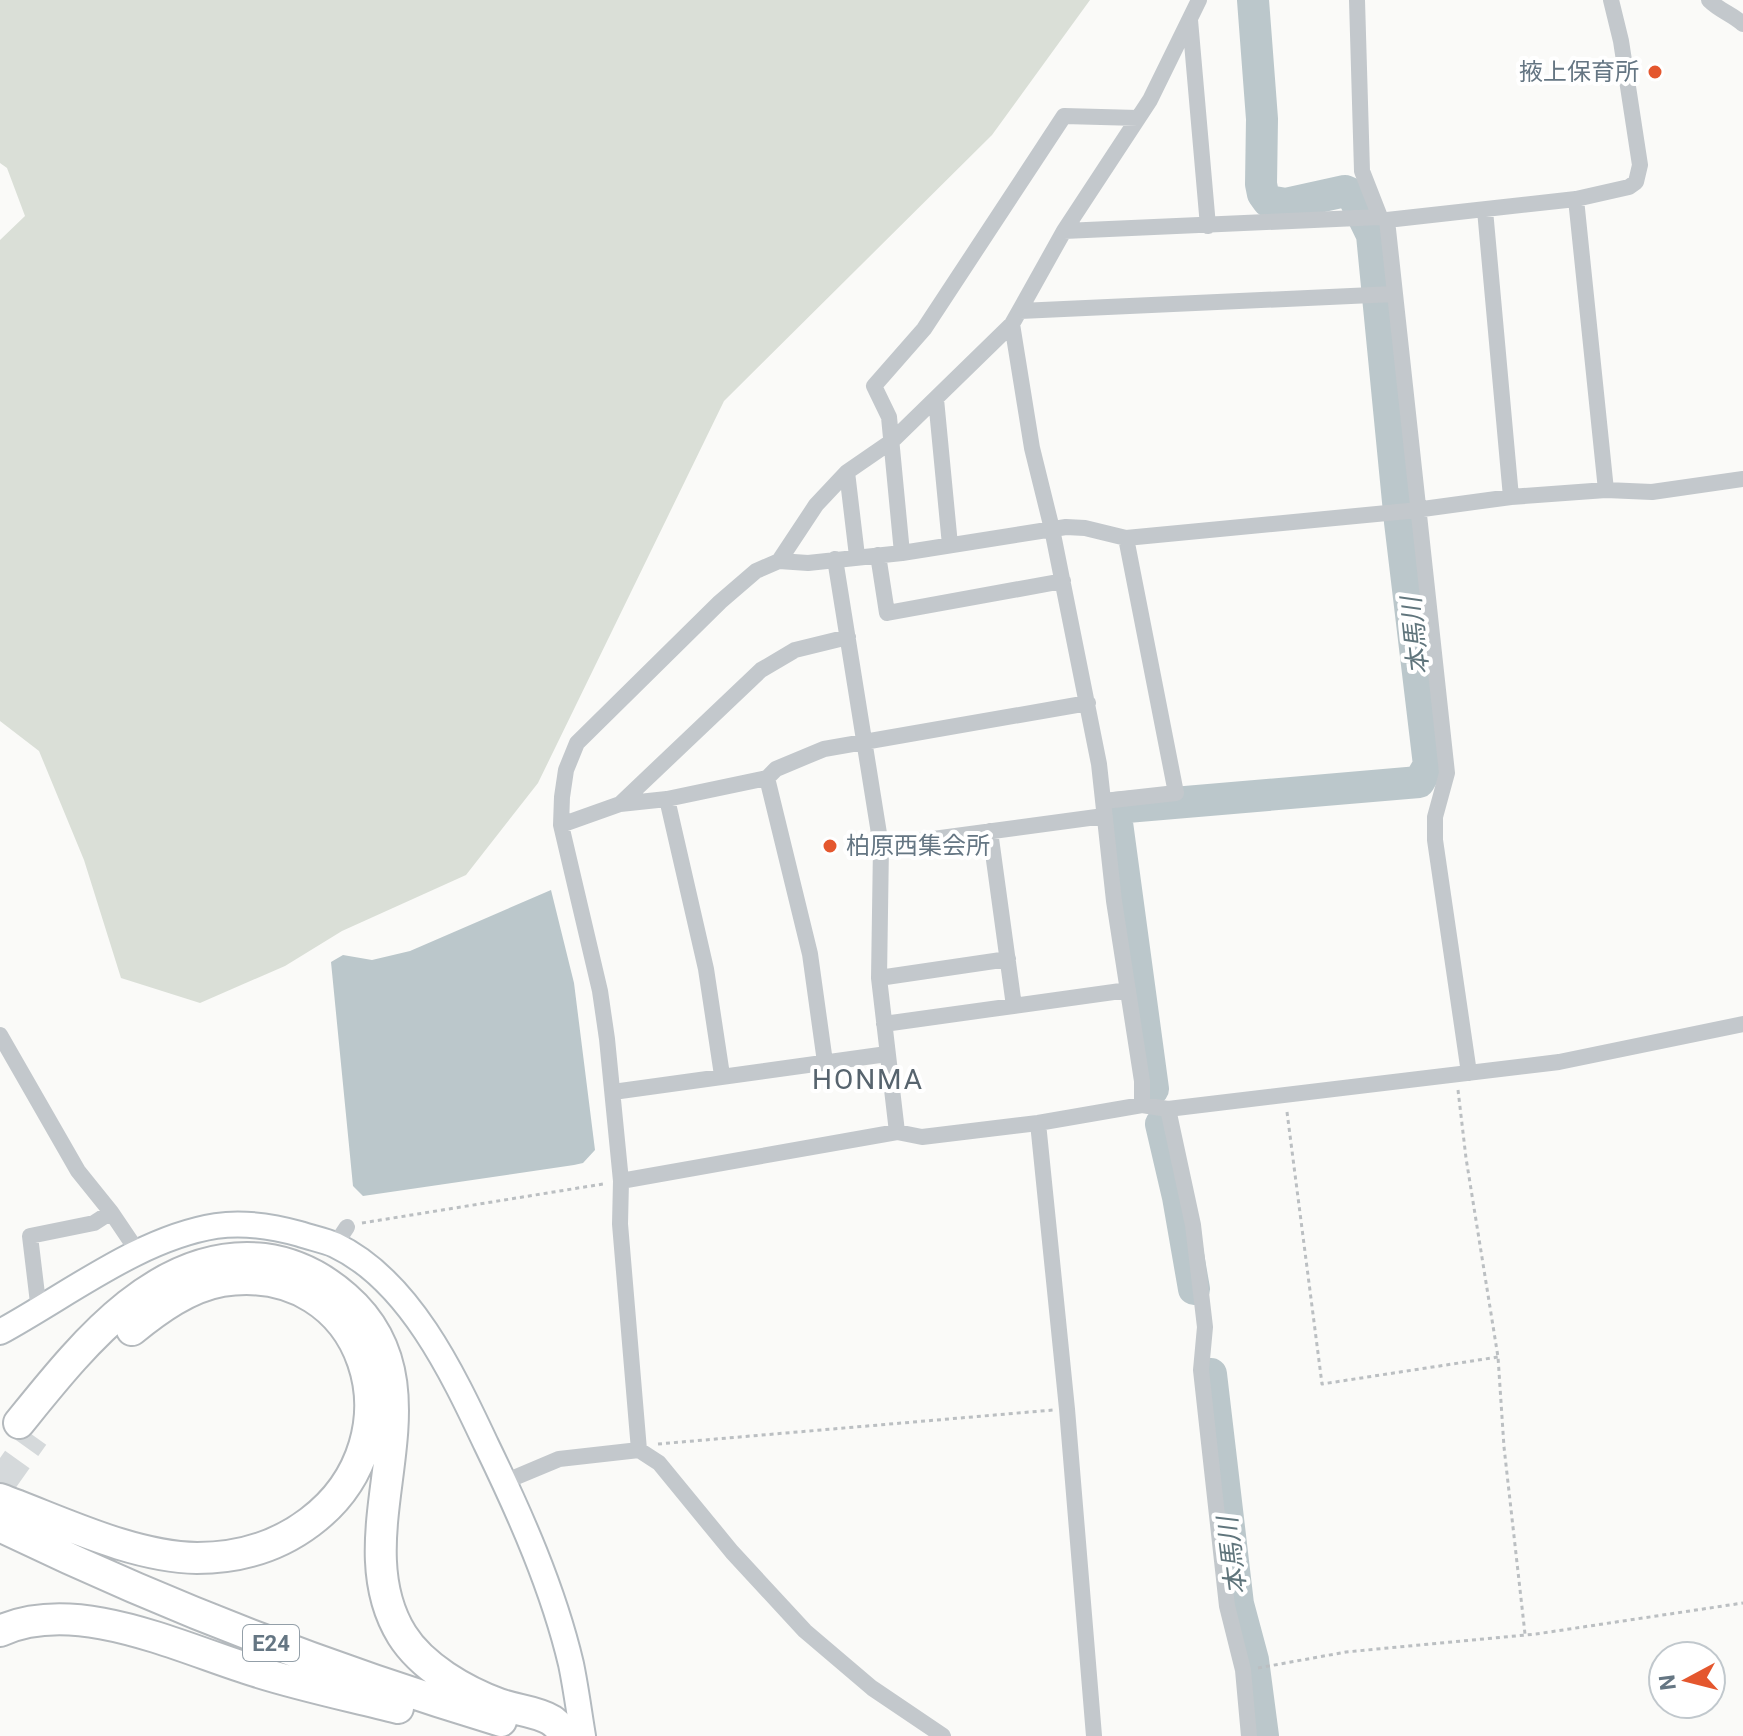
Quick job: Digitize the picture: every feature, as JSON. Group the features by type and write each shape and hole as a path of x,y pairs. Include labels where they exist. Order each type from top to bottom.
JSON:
{"highway":[{"path":"0,1499 112,1540 167,1555 207,1558 247,1553 299,1530 321,1514 354,1475 364,1453 372,1409 364,1363 354,1342 327,1309 310,1297 266,1281 219,1281 175,1299 128,1333 27,1430 63,1372 132,1303 173,1276 208,1263 244,1258 292,1265 314,1274 353,1304 369,1323 388,1365 394,1435 381,1526 381,1573 388,1605 402,1636 426,1662 465,1688 556,1730"},
{"name":"E24","path":"0,1526 119,1581 372,1680 556,1730"},
{"path":"0,1631 15,1624 44,1618 108,1625 259,1672 509,1736"}],"main road":[{"path":"0,1332 138,1252 179,1235 219,1225 278,1227 341,1236 420,1320 453,1374 540,1565 566,1650 583,1736"}],"street":[{"path":"779,561 816,505 847,472 892,441 1016,318 1029,289 1064,231 1150,100 1199,0"},
{"path":"1357,0 1362,171 1372,219 1447,773 1435,817 1435,840 1463,1074"},
{"path":"1064,231 1372,219 1576,199 1629,187 1636,182 1640,165 1621,41 1611,0"},
{"path":"1709,0 1720,11 1739,14"},
{"path":"1190,20 1208,226"},
{"path":"902,553 889,417 874,386 924,329 1064,116 1138,118"},
{"path":"1576,199 1606,490"},
{"path":"1485,210 1511,497"},
{"path":"1016,318 1382,295"},
{"path":"1016,318 1032,448 1088,703 1142,1081 1155,1107 1193,1225 1205,1327 1201,1370 1227,1606 1243,1670 1249,1736"},
{"path":"936,399 950,545"},
{"path":"847,472 857,556"},
{"path":"639,1450 620,1224 621,1181 613,1092 600,991 561,825 562,797 566,770 577,743 720,602 756,571 779,561 808,563 902,553 1052,529 1085,528 1126,538 1412,510 1511,497 1606,490 1652,492 1743,479"},
{"path":"881,846 990,831 1176,793 1126,538"},
{"path":"878,555 887,613 1063,581"},
{"path":"835,559 881,846 879,978 897,1132"},
{"path":"620,804 761,670 795,650 848,637"},
{"path":"561,825 620,804 667,799 767,778 776,769 824,749 1088,703"},
{"path":"767,778 810,954 825,1062"},
{"path":"667,799 706,969 722,1075"},
{"path":"990,831 1014,1006"},
{"path":"879,978 1008,959"},
{"path":"884,1024 1128,990"},
{"path":"621,1181 897,1132 922,1137 1155,1107 1559,1062 1743,1024"},
{"path":"0,1035 78,1171 138,1252"},
{"path":"613,1092 887,1054"},
{"path":"1038,1123 1067,1409 1094,1736"},
{"path":"39,1311 30,1236 94,1223 111,1212"},
{"path":"504,1482 559,1459 639,1450 659,1463 732,1552 805,1631 872,1688 943,1736"}],"path":[{"path":"1463,1074 1466,1158 1498,1357 1504,1447 1525,1634"},
{"path":"1285,1094 1322,1384 1498,1357"},
{"path":"341,1236 621,1181"},
{"path":"639,1450 663,1442 1067,1409"},
{"path":"1257,1668 1346,1652 1525,1634 1743,1603"}],"shaded area":[{"path":"0,0 1090,0 992,135 724,401 538,783 466,875 342,931 285,966 200,1003 121,978 84,860 39,751 0,721 0,240 25,216 7,168 0,163"},
{"path":"551,890 574,983 595,1150 583,1163 574,1165 363,1196 353,1186 331,962 343,955 372,960 410,951"}],"waterway":[{"name":"本馬川","path":"1153,1089 1115,808 1419,782 1429,765 1400,522 1372,235 1352,194 1345,191 1286,204 1268,201 1263,194 1262,119 1253,0"},
{"name":"本馬川","path":"1161,1124 1194,1289"},
{"name":"本馬川","path":"1211,1374 1238,1604 1253,1660 1263,1736"}],"tunnel":[{"path":"0,1484 34,1436"}],"place":[{"name":"掖上保育所","path":"1655,72"},
{"name":"柏原西集会所","path":"830,846"}],"district":[{"name":"HONMA","path":"868,1079"}]}
